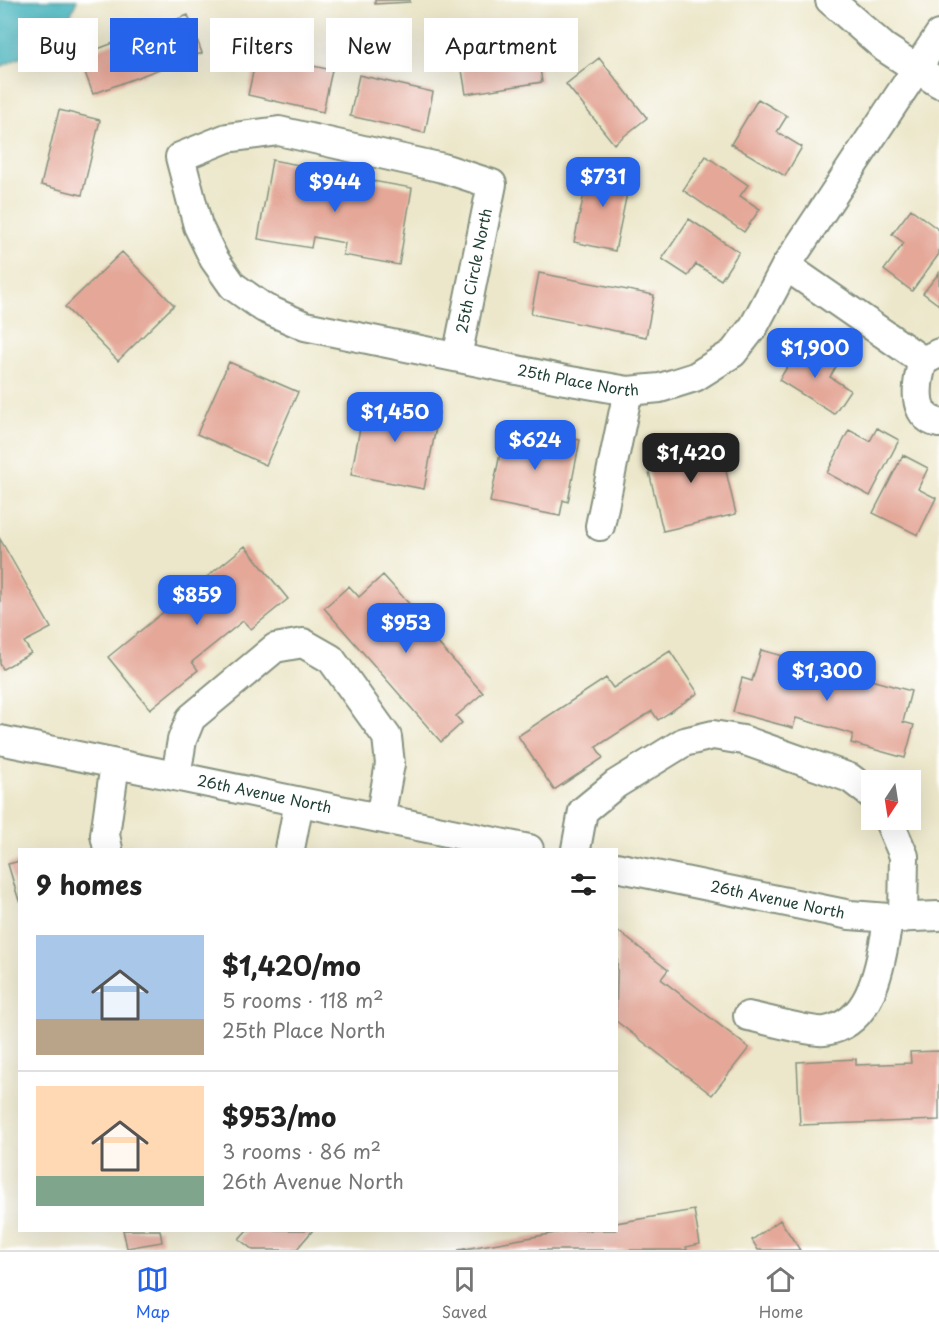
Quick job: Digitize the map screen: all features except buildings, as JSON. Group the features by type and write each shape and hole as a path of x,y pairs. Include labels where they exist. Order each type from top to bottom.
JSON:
{"street":[{"path":"830,0 885,48 928,76"},
{"name":"25th Place North","path":"180,157 198,226 214,259 233,286 264,308 305,326 457,357 628,391 660,388 695,377 733,353 754,326 786,266 928,76 939,35"},
{"name":"25th Circle North","path":"180,157 227,138 279,131 443,168 492,184 457,357"},
{"path":"786,266 931,357 916,388 918,400 924,412 939,423"},
{"path":"600,526 628,391"},
{"path":"176,776 182,740 191,718 274,648 303,643 330,659 387,737 390,764 380,818"},
{"path":"576,848 583,811 591,804 616,784 684,742 713,735 743,740 850,778 861,786"},
{"name":"26th Avenue North","path":"0,740 380,818 473,843 520,848"},
{"path":"108,848 105,835 114,764"},
{"path":"290,848 298,802"},
{"path":"748,1016 824,1032 853,1020 873,990 896,918 904,856 893,830"},
{"name":"26th Avenue North","path":"618,867 850,915 896,918 939,916"}],"water":[{"path":"0,0 77,0 69,18 18,18 18,59 0,67"}]}
